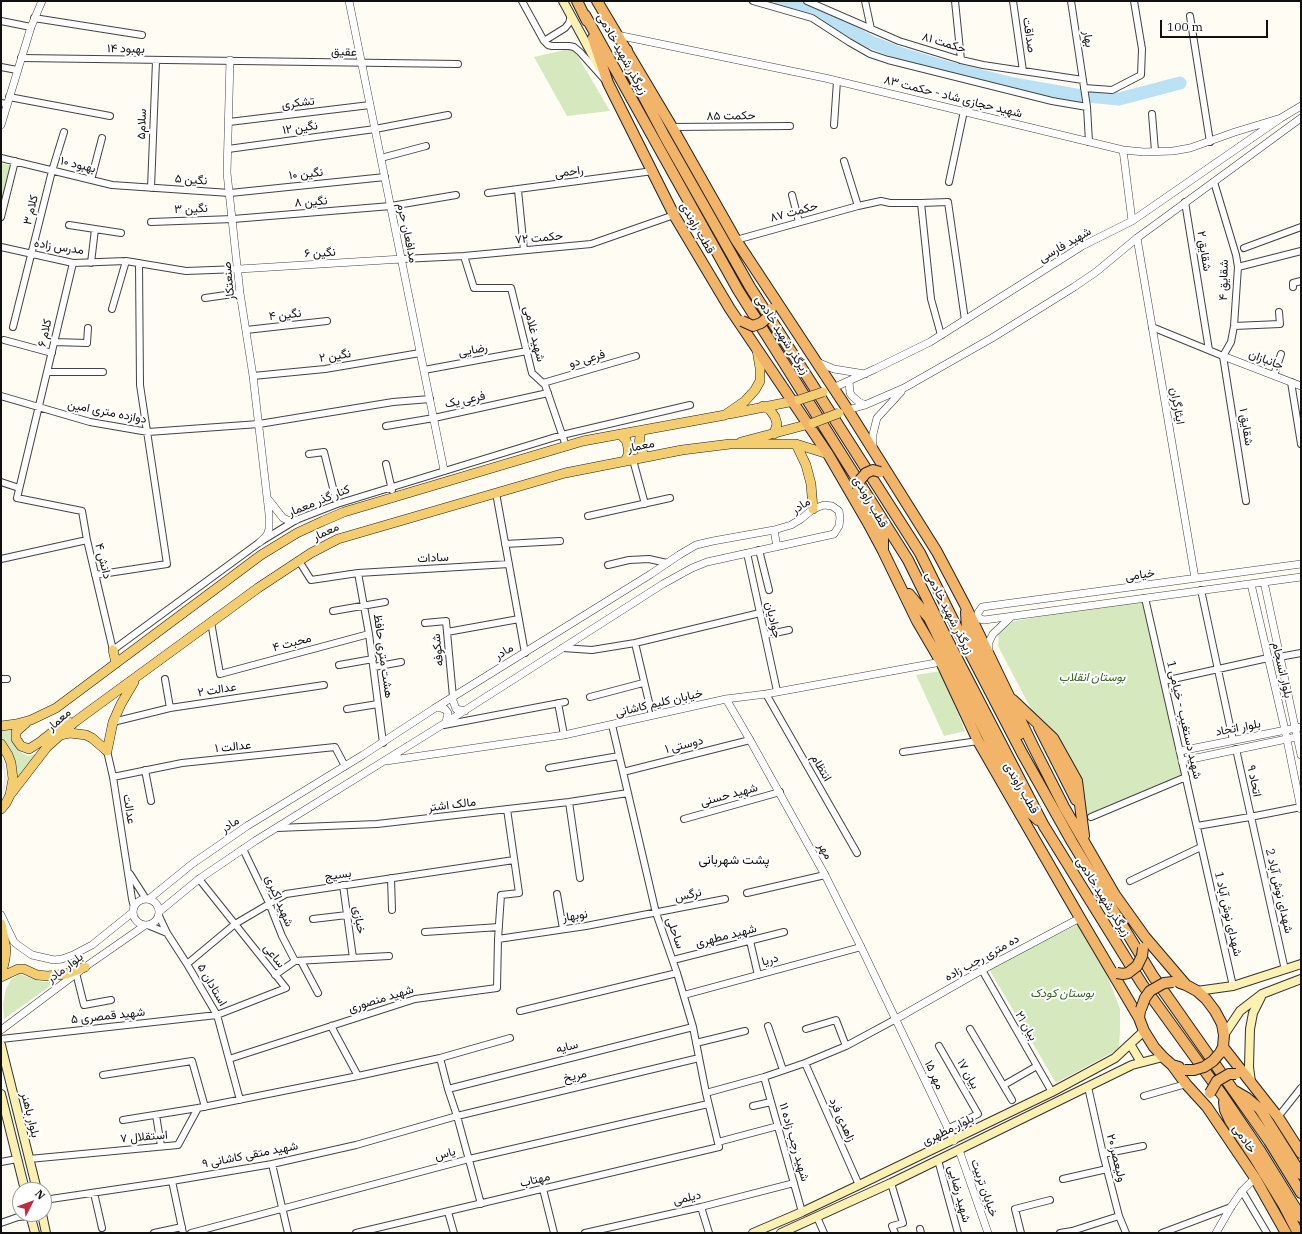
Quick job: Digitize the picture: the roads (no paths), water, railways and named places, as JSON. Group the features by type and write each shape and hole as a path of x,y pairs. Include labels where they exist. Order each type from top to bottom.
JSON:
{"highway":[{"name":"قطب راوندی","path":"577,1 585,15 608,83 674,215 730,309 757,350 796,400 828,454 883,551 917,620 941,662 978,741 1080,918 1114,972 1131,1005 1140,1014"},
{"path":"596,1 627,50 736,240 816,362 828,390 872,450 937,552 965,605 1054,786 1144,943 1186,985"},
{"name":"زیرگذر شهید خادمی","path":"585,15 738,290 908,560 946,637 1044,826 1142,984 1223,1096 1259,1149 1301,1217"},
{"name":"زیرگذر شهید خادمی","path":"627,50 631,73 665,137 750,287 920,553 1022,753 1072,842 1153,976 1269,1141 1301,1193"},
{"path":"730,309 742,321 753,326 768,317 771,309 766,296 741,257 736,240"},
{"path":"883,551 883,535 858,490 860,480 866,473 873,470 880,472 894,483"},
{"path":"899,584 929,618 1020,802 1044,826"},
{"path":"965,605 967,629 1042,778 1052,807"},
{"path":"1009,696 1035,720 1080,807 1084,840"},
{"path":"1114,972 1123,974 1137,966 1142,956 1144,943"},
{"path":"1173,982 1186,985 1197,991 1206,999 1222,1024 1224,1035 1221,1050 1213,1061 1204,1067 1194,1070 1185,1070 1172,1065 1162,1057 1144,1031 1140,1014 1145,998 1150,991 1164,983 1173,982"},
{"path":"1221,1050 1249,1079 1278,1117 1301,1153"},
{"name":"خادمی","path":"1172,1065 1206,1107 1255,1178 1286,1233"},
{"path":"1206,1107 1210,1093 1217,1081 1229,1074 1236,1074 1249,1079"},
{"path":"1232,1089 1247,1098 1260,1109 1301,1174"},
{"path":"1223,1096 1225,1110 1230,1120 1273,1188 1298,1233"}],"main road":[{"path":"563,1 608,83"},
{"name":"معمار","path":"725,415 745,400 755,390 760,381 760,368 757,350"},
{"name":"معمار","path":"1,726 31,720 56,708 247,564 278,543 344,512 583,441 725,415 796,400 828,390"},
{"path":"762,406 770,410 775,417 777,428 774,434"},
{"name":"معمار","path":"1,809 47,747 76,721 258,588 299,560 338,539 565,473 682,450 730,444 810,424 843,412"},
{"path":"641,431 639,445 646,457"},
{"path":"621,435 626,440 629,460"},
{"name":"معمار","path":"730,444 796,444 828,454"},
{"path":"796,444 806,465 812,484 812,509"},
{"path":"113,650 116,663"},
{"path":"59,735 70,733 86,735 92,738 107,751 113,722 121,704 139,675"},
{"path":"31,720 18,729 16,735 18,742 25,748 33,748 64,723 76,721"},
{"path":"1,744 8,755 13,771 10,795"},
{"path":"1,924 6,950 1,976"},
{"path":"1197,991 1233,986 1301,964"},
{"path":"1,976 18,969 24,969 37,975 48,976 66,974 85,967"},
{"path":"1224,1035 1240,1011 1262,994 1301,979"},
{"path":"1249,1079 1250,1029 1256,1006 1262,994"},
{"name":"بلوار مطهری","path":"753,1233 802,1212 954,1141 1052,1092 1115,1058 1144,1031"},
{"path":"1130,1044 1141,1062"},
{"name":"بلوار باهنر","path":"1,1045 35,1182"},
{"name":"بلوار مطهری","path":"781,1233 891,1183 1132,1064 1162,1057"},
{"name":"بلوار باهنر","path":"1,1094 23,1182"},
{"path":"33,1222 35,1233"},
{"path":"44,1222 46,1233"}],"street":[{"path":"1,125 6,101 30,27 42,1"},
{"name":"مدافعان حرم","path":"349,1 444,470"},
{"path":"522,1 544,41 548,45 574,47 608,83"},
{"path":"753,1 812,18 870,54 888,60 1052,101 1087,107"},
{"name":"حکمت ۸۱","path":"806,1 899,41 962,60 983,65 1083,80"},
{"path":"865,1 871,29"},
{"path":"955,1 962,60"},
{"name":"صداقت","path":"1013,1 1024,71"},
{"name":"بهار","path":"1071,1 1087,107 1089,142"},
{"path":"1084,88 1112,90 1141,75 1142,49 1134,1"},
{"path":"544,41 565,28 569,23 571,14"},
{"path":"1190,16 1210,142"},
{"path":"34,18 142,35"},
{"path":"1,21 30,27"},
{"name":"شهید حجازی شاد - حکمت ۸۳","path":"618,35 837,81 1123,150 1144,152 1172,151 1190,148 1281,118"},
{"name":"بهبود ۱۴","path":"21,58 156,61 230,60"},
{"name":"عقیق","path":"230,60 362,64 458,64"},
{"name":"صنعتکار","path":"230,60 227,173 239,269 240,293 253,376 268,499 269,529 267,535 260,542"},
{"name":"سلام۵","path":"151,188 156,61"},
{"path":"1,67 17,70"},
{"path":"834,125 837,81"},
{"path":"6,101 110,116"},
{"name":"تشکری","path":"229,122 370,104"},
{"name":"شهید فارسی","path":"828,390 865,374 930,342 1082,246 1132,221 1281,118 1301,106"},
{"path":"949,182 964,111"},
{"path":"1152,114 1155,151"},
{"name":"نگین ۱۲","path":"228,149 375,129 448,115"},
{"path":"843,412 904,388 992,338 1074,287 1096,272 1137,238 1185,202 1301,118"},
{"name":"حکمت ۸۵","path":"672,127 790,126"},
{"name":"کلام ۳","path":"13,327 52,171 64,132"},
{"path":"91,180 102,138"},
{"path":"381,158 426,146"},
{"path":"1123,150 1132,221"},
{"name":"بهبود ۱۰","path":"1,158 112,185 151,188"},
{"path":"1,217 15,161"},
{"path":"844,161 858,206"},
{"name":"راحمی","path":"488,193 653,171"},
{"name":"نگین ۱۰","path":"230,193 385,177"},
{"name":"شقایق ۴","path":"1214,182 1236,255 1238,267 1234,326 1231,342 1223,356"},
{"name":"نگین ۵","path":"151,188 230,193"},
{"path":"518,190 524,250"},
{"name":"نگین ۸","path":"233,219 391,206 456,195"},
{"path":"792,195 799,222"},
{"name":"حکمت ۸۷","path":"736,240 881,201 890,203 948,202 965,320"},
{"name":"شقایق ۲","path":"1185,202 1209,350"},
{"path":"921,203 930,299 941,335"},
{"name":"حکمت ۷۲","path":"402,259 464,256 591,244 674,215"},
{"name":"نگین ۳","path":"151,222 233,219"},
{"path":"69,225 121,233"},
{"path":"1244,248 1301,227"},
{"path":"91,262 95,229"},
{"name":"ایثارگران","path":"1137,238 1195,578"},
{"name":"مدرس زاده","path":"1,247 73,263 126,261 186,271 239,269"},
{"path":"1238,267 1301,251"},
{"name":"شهید غلامی","path":"464,256 474,288 511,288 532,373 543,383 548,393 566,446"},
{"name":"نگین ۶","path":"239,269 402,259"},
{"path":"112,309 126,261"},
{"name":"کلام ۶","path":"19,488 73,263"},
{"path":"95,575 167,564 140,385 139,263"},
{"path":"1293,285 1301,281"},
{"path":"205,298 240,293"},
{"path":"1234,326 1280,324 1279,312"},
{"name":"نگین ۴","path":"246,330 327,321"},
{"path":"1152,327 1223,356"},
{"path":"54,342 87,343 88,328"},
{"path":"4,340 52,353"},
{"name":"رضایی","path":"424,370 527,351"},
{"name":"نگین ۲","path":"253,376 325,369 420,353"},
{"path":"1274,375 1281,354"},
{"name":"فرعی دو","path":"543,383 636,356"},
{"name":"جانبازان","path":"1223,356 1301,386"},
{"name":"شقایق ۱","path":"1223,356 1246,501"},
{"path":"816,362 834,369 865,374"},
{"path":"47,372 103,372"},
{"path":"849,381 850,393 852,396 859,402 866,404"},
{"path":"1291,382 1301,444"},
{"path":"872,450 873,434 877,418 904,388"},
{"name":"فرعی یک","path":"386,426 434,418 548,393"},
{"name":"دوازده متری امین","path":"1,396 90,422 148,432 259,424 393,402 430,399"},
{"name":"کنار گذر معمار","path":"113,650 260,542 296,520 337,504 562,435 690,405"},
{"path":"308,454 324,452 337,504"},
{"path":"629,460 645,504"},
{"path":"386,464 394,497"},
{"path":"1,482 19,488 17,498 82,511 87,540"},
{"path":"496,493 525,652"},
{"path":"588,516 670,498"},
{"path":"268,499 283,518 290,521 296,520"},
{"name":"مادر","path":"148,899 192,864 248,826 696,546 733,536 774,530 791,525 801,520 812,509 824,505 832,506 839,511 840,522 834,534 707,562 692,568 663,584 243,849 199,879 159,913"},
{"path":"774,530 777,547"},
{"name":"دانش ۴","path":"1,559 87,540 113,650"},
{"path":"505,544 560,541"},
{"path":"759,550 770,590"},
{"name":"جوادیان","path":"747,552 777,691"},
{"path":"608,565 630,560 649,559 667,563"},
{"name":"سادات","path":"299,560 311,580 358,573 509,564"},
{"name":"خیامی","path":"1301,564 982,608 978,613 978,616 984,620 1301,577"},
{"name":"هشت متری حافظ","path":"358,573 373,659 383,742"},
{"name":"بلوار انسجام","path":"1264,582 1279,657 1298,727 1301,755"},
{"name":"بلوار انسجام","path":"1251,584 1285,730 1301,808"},
{"path":"1254,593 1257,588 1261,588 1266,591"},
{"path":"1201,590 1234,740"},
{"name":"شهید دستغیب - خیامی 1","path":"1145,598 1201,847"},
{"path":"333,611 385,602"},
{"path":"563,648 592,650 635,643 760,613"},
{"path":"988,653 989,642 992,634 1012,616"},
{"path":"447,632 519,619"},
{"name":"شکوفه","path":"425,622 446,621 454,697"},
{"name":"محبت ۴","path":"211,622 220,674 369,634"},
{"path":"765,634 789,630"},
{"path":"635,643 643,683 652,715"},
{"path":"1279,657 1301,653"},
{"path":"1164,680 1268,658"},
{"path":"339,665 373,659"},
{"path":"374,667 401,662"},
{"name":"خیابان کلیم کاشانی","path":"382,762 564,735 726,699 766,694 941,662"},
{"path":"165,679 170,708"},
{"path":"590,697 643,683"},
{"name":"عدالت ۲","path":"113,722 170,708 324,685"},
{"name":"انتظام","path":"766,694 857,853"},
{"path":"454,697 453,701 456,709 465,710"},
{"name":"مهر","path":"726,699 780,792 825,875 896,1019"},
{"path":"444,723 565,702"},
{"path":"558,703 564,735"},
{"path":"347,709 378,704"},
{"path":"435,708 445,709 448,713 444,723"},
{"name":"ساحلی","path":"612,725 656,913 673,960 693,1027 698,1058 718,1144"},
{"name":"بلوار اتحاد","path":"1180,751 1298,727"},
{"name":"بلوار اتحاد","path":"1182,761 1299,736"},
{"name":"دوستی ۱","path":"623,772 750,740"},
{"path":"903,752 978,741"},
{"name":"عدالت ۱","path":"113,776 182,763 335,747 346,766"},
{"name":"اتحاد ۹","path":"1236,749 1250,817"},
{"name":"عدالت","path":"107,751 113,776 134,909"},
{"path":"549,768 619,756"},
{"path":"145,770 151,802"},
{"path":"1091,817 1186,777"},
{"name":"شهید حسنی","path":"684,819 780,792"},
{"name":"مالک اشتر","path":"277,828 377,824 628,794"},
{"path":"569,802 580,878"},
{"path":"1197,826 1301,808"},
{"path":"498,939 502,895 519,893 508,809"},
{"name":"شهدای نوش آباد 2","path":"1250,817 1285,970"},
{"path":"1130,881 1201,847"},
{"name":"شهدای نوش آباد 1","path":"1201,847 1233,986"},
{"name":"شهید اکبری","path":"243,849 269,903 282,936 318,993"},
{"name":"بسیج","path":"187,964 235,924 286,894 514,860"},
{"path":"128,871 148,899 157,904 159,913 154,924 147,926"},
{"path":"747,893 825,875"},
{"path":"391,878 392,910"},
{"name":"ساعی","path":"199,879 286,988 217,1015"},
{"name":"خبازی","path":"343,885 353,958"},
{"path":"557,894 563,929"},
{"name":"نرگس","path":"656,913 725,898"},
{"path":"148,899 138,902 134,909 133,916 137,922 166,933"},
{"name":"بلوار مادر","path":"1,915 14,942 32,955 54,960 73,956 92,945 134,909"},
{"name":"استادان ۵","path":"159,913 166,933 187,964 217,1015 240,1100"},
{"name":"نوبهار","path":"498,939 656,913"},
{"path":"313,919 347,915"},
{"name":"ده متری رجب زاده","path":"896,1019 982,970 1080,918"},
{"name":"بلوار مادر","path":"1,1030 76,973 147,926"},
{"path":"425,932 499,926"},
{"name":"شهید مطهری","path":"673,960 784,932"},
{"name":"شهید منصوری","path":"229,1059 415,998 497,988 498,939"},
{"path":"750,941 758,975"},
{"name":"دریا","path":"684,995 861,947"},
{"path":"275,974 298,961 388,956"},
{"name":"بیان ۲۱","path":"982,970 1052,1092"},
{"path":"76,973 84,1005 111,1000"},
{"path":"520,1011 677,973"},
{"name":"شهید قمصری ۵","path":"1,1040 217,1015"},
{"path":"706,1093 764,1077 805,1063 846,1046 896,1019"},
{"name":"مهر ۱۵","path":"896,1019 954,1141"},
{"path":"806,1029 836,1020 846,1046"},
{"path":"331,1026 358,1076"},
{"path":"768,1026 782,1070"},
{"name":"سایه","path":"448,1089 693,1027"},
{"path":"970,1029 1012,1100"},
{"path":"696,1043 745,1031"},
{"path":"123,1120 205,1107 358,1076 440,1058 510,1038"},
{"name":"بیان ۱۷","path":"939,1046 978,1114 948,1129"},
{"path":"440,1058 481,1204"},
{"name":"مریخ","path":"457,1116 698,1058"},
{"path":"104,1075 192,1061 205,1107"},
{"name":"زاهدی فرد","path":"805,1063 859,1185"},
{"path":"1004,1085 1037,1066"},
{"name":"شهید رجب زاده ۱۱","path":"764,1077 802,1212"},
{"path":"1144,1096 1186,1084"},
{"name":"ولیعصر ۲۰","path":"1088,1087 1119,1216 1126,1233"},
{"path":"1278,1117 1301,1088"},
{"path":"753,1106 771,1102"},
{"name":"یاس","path":"191,1233 469,1159 708,1104"},
{"name":"استقلال ۷","path":"29,1159 178,1145 198,1108"},
{"path":"156,1115 161,1146"},
{"name":"شهید متقی کاشانی ۹","path":"52,1199 272,1164 356,1144 457,1116"},
{"name":"مهتاب","path":"356,1233 542,1189 718,1144 778,1126"},
{"path":"1103,1154 1143,1146"},
{"name":"خیابان تربیت","path":"959,1150 988,1233"},
{"path":"1,1162 18,1159"},
{"name":"شهید رضایی","path":"938,1160 958,1233"},
{"path":"272,1164 288,1233"},
{"path":"1062,1178 1107,1169"},
{"path":"1216,1233 1242,1191 1255,1178"},
{"path":"154,1233 183,1230 172,1181"},
{"name":"دیلمی","path":"585,1233 701,1207 794,1182"},
{"path":"891,1183 904,1223 892,1226 895,1233"},
{"path":"542,1189 554,1233"},
{"path":"1242,1191 1267,1233"},
{"path":"94,1193 102,1228"},
{"path":"1021,1233 1015,1209 1050,1200"},
{"path":"701,1207 709,1233"},
{"path":"1162,1233 1231,1207"},
{"path":"448,1212 454,1233"},
{"path":"1060,1233 1072,1231 1119,1216"},
{"path":"817,1217 824,1233"},
{"path":"1,1223 12,1220"}],"waterway":[{"path":"781,1 819,14 871,42 902,54 945,67 1014,84 1076,95 1119,99 1180,83"}],"district":[{"name":"پشت شهربانی","path":"734,860"}],"park label":[{"name":"بوستان انقلاب","path":"1092,678"},
{"name":"بوستان کودک","path":"1062,994"}]}
